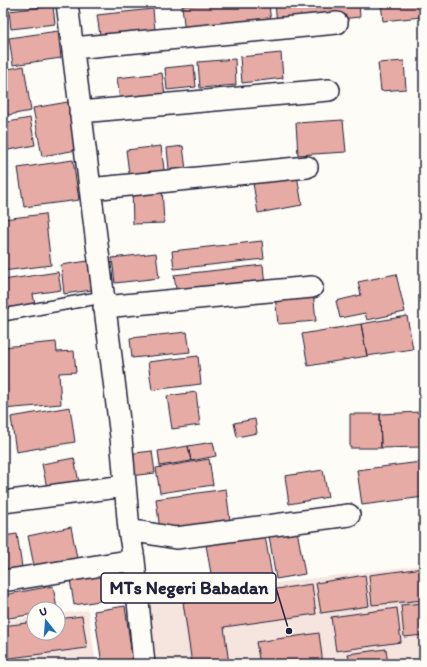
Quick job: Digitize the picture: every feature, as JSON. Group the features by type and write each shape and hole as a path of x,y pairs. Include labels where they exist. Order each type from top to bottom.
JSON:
{"street":[{"path":"67,3 121,437 129,530 134,560 144,664"},
{"path":"73,48 337,23"},
{"path":"80,112 329,90"},
{"path":"90,189 307,167"},
{"path":"104,302 312,287"},
{"path":"3,502 125,486"},
{"path":"129,530 176,538 349,515"},
{"path":"3,581 134,560"}],"lane":[{"path":"3,315 104,302"}],"shaded area":[{"path":"424,565 424,664 157,664 149,598"},
{"path":"88,610 96,664 3,664 3,621 26,618 26,641 66,641 66,613"}],"building":[{"path":"209,3 269,3 271,24 185,33 182,6"},
{"path":"275,3 359,3 360,17 277,25"},
{"path":"381,3 420,3 421,17 383,21"},
{"path":"53,6 55,24 11,29 9,11"},
{"path":"153,9 155,30 100,35 97,15"},
{"path":"58,31 61,58 13,65 9,38"},
{"path":"281,53 283,78 242,83 240,57"},
{"path":"235,59 236,85 200,88 198,62"},
{"path":"404,61 406,89 381,91 378,63"},
{"path":"194,65 196,87 167,90 165,68"},
{"path":"24,66 31,111 3,116 3,70"},
{"path":"162,73 165,96 120,101 117,78"},
{"path":"68,102 77,150 42,156 33,108"},
{"path":"30,118 35,145 3,151 3,123"},
{"path":"343,120 346,152 298,155 296,123"},
{"path":"161,146 165,177 130,181 126,150"},
{"path":"183,146 187,178 170,180 167,148"},
{"path":"73,160 79,200 24,207 18,168"},
{"path":"297,175 302,205 258,213 253,183"},
{"path":"162,187 164,223 133,224 132,189"},
{"path":"45,214 51,265 3,271 3,219"},
{"path":"262,241 264,259 174,269 172,251"},
{"path":"156,253 159,278 115,283 112,258"},
{"path":"88,261 92,290 64,294 61,265"},
{"path":"263,265 265,286 177,296 174,275"},
{"path":"58,272 61,290 33,294 35,305 6,310 3,280"},
{"path":"396,274 405,312 367,320 365,313 340,318 336,301 361,295 358,282"},
{"path":"313,291 316,321 278,324 275,295"},
{"path":"407,316 413,349 367,356 361,324"},
{"path":"361,324 367,356 308,366 302,334"},
{"path":"187,332 190,352 132,358 130,338"},
{"path":"56,342 57,352 74,351 76,372 59,373 61,404 3,409 3,347"},
{"path":"198,356 201,384 152,390 148,362"},
{"path":"196,392 200,425 172,429 167,396"},
{"path":"70,407 75,442 16,452 11,417"},
{"path":"420,412 421,447 381,448 380,414"},
{"path":"350,414 380,414 381,448 350,448"},
{"path":"255,419 257,433 237,437 234,423"},
{"path":"213,442 216,456 191,461 188,446"},
{"path":"188,446 191,461 160,466 158,451"},
{"path":"152,451 155,473 130,476 127,454"},
{"path":"74,458 80,487 48,493 42,464"},
{"path":"209,459 213,485 160,493 156,468"},
{"path":"421,462 424,497 362,505 357,470"},
{"path":"323,470 328,497 289,504 285,476"},
{"path":"226,489 230,520 160,530 156,499"},
{"path":"296,525 305,574 276,579 268,529"},
{"path":"71,527 77,558 34,566 28,536"},
{"path":"17,534 22,567 3,570 3,536"},
{"path":"265,536 272,576 213,585 206,545"},
{"path":"424,568 424,600 372,605 369,575"},
{"path":"121,572 125,597 74,605 70,579"},
{"path":"365,575 369,606 321,613 316,583"},
{"path":"312,584 316,614 224,627 229,664 192,664 183,602"},
{"path":"53,586 56,601 26,601 26,615 3,619 3,595"},
{"path":"424,603 424,635 404,637 401,605"},
{"path":"125,606 133,664 102,664 94,611"},
{"path":"397,608 401,642 336,651 331,617"},
{"path":"82,616 87,648 3,659 3,626 26,623 26,641 66,641 66,618"},
{"path":"319,633 323,664 260,664 256,642"},
{"path":"386,649 388,664 350,664 348,654"}],"place":[{"name":"MTs Negeri Babadan","path":"289,631"}]}
